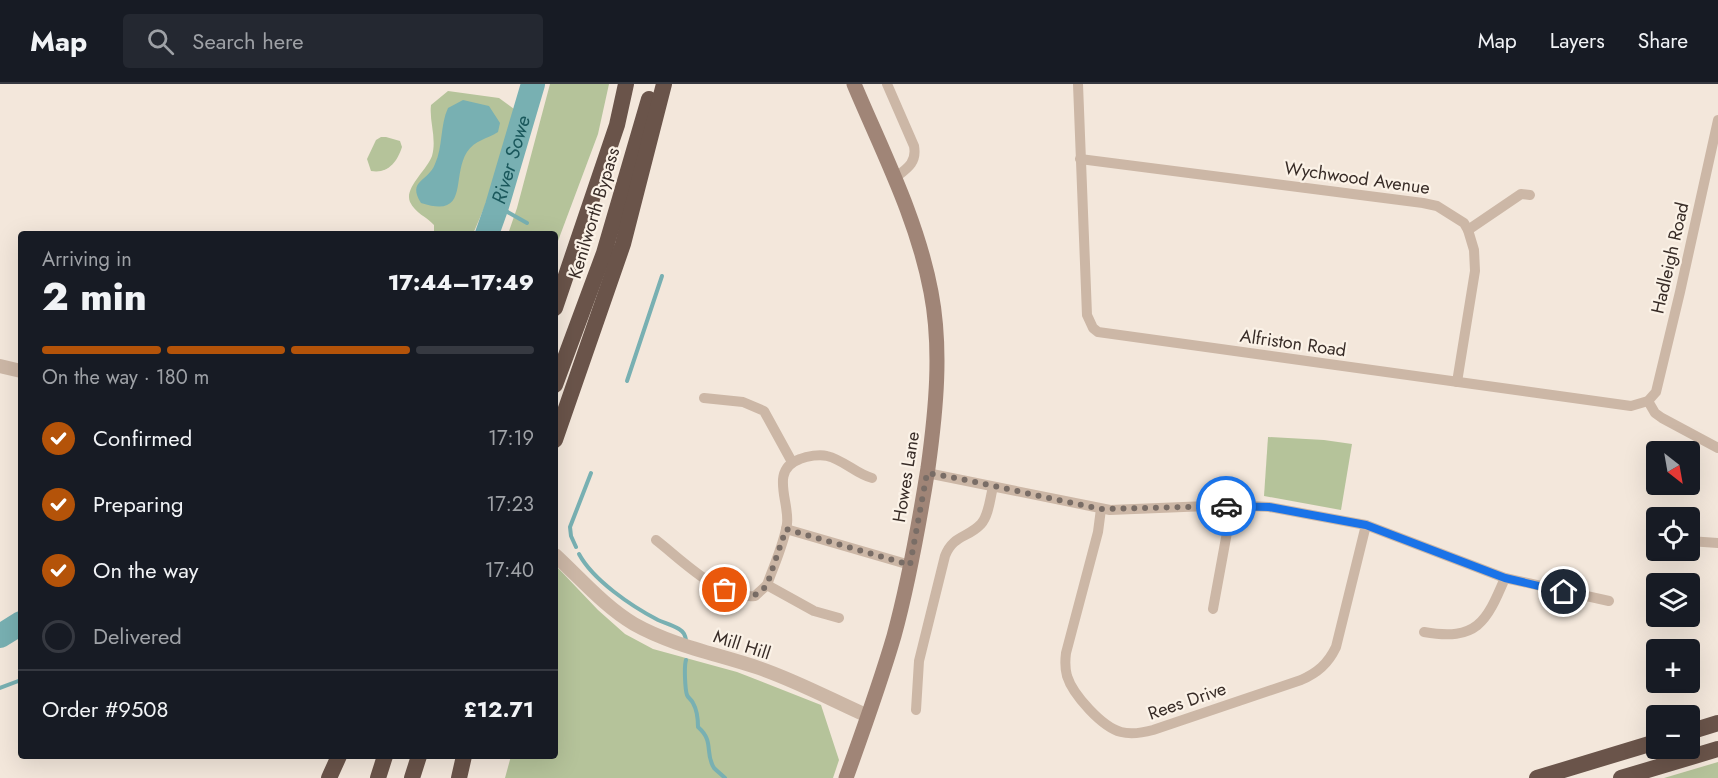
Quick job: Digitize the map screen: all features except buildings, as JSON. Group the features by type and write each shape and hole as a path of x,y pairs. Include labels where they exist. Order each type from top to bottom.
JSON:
{"highway":[{"name":"Kenilworth Bypass","path":"570,269 617,125 626,84"},
{"name":"Kenilworth Bypass","path":"558,377 604,253 654,84"},
{"path":"558,431 623,244 664,84"},
{"path":"558,287 570,269"},
{"path":"558,300 570,269"},
{"path":"1700,729 1718,723"},
{"path":"1537,778 1646,745"},
{"path":"1621,778 1718,749"},
{"path":"329,778 338,759"},
{"path":"378,778 384,759"},
{"path":"412,778 418,759"},
{"path":"459,778 463,759"}],"main road":[{"name":"Howes Lane","path":"846,778 894,634 910,565 927,473 936,392 936,325 924,260 915,227 896,177 854,84"}],"street":[{"path":"888,84 915,153 914,161 896,177"},
{"name":"Alfriston Road","path":"1078,84 1087,315 1093,328 1098,332 1631,406 1648,401"},
{"name":"Hadleigh Road","path":"1648,401 1656,392 1718,120"},
{"name":"Wychwood Avenue","path":"1080,159 1423,203 1437,206 1453,215 1464,223 1468,230"},
{"path":"1457,382 1475,271 1474,250 1468,230 1521,194 1530,195"},
{"path":"0,366 18,369"},
{"path":"704,399 743,402 764,411 792,462"},
{"path":"1648,401 1662,418 1718,448"},
{"path":"656,540 697,573 735,595 755,596 767,585 786,529 788,519 783,483 785,472 792,462 804,457 826,455 872,478"},
{"path":"927,473 1101,509 1232,505 1269,507 1366,525 1505,578 1609,601"},
{"path":"916,710 919,661 945,556 951,543 981,524 987,513 993,487"},
{"path":"1213,609 1232,505"},
{"name":"Rees Drive","path":"1101,509 1092,555 1066,653 1065,668 1073,690 1095,714 1112,729 1132,734 1153,730 1301,680 1322,667 1336,647 1366,525"},
{"path":"786,529 910,565"},
{"path":"1700,542 1718,543"},
{"name":"Mill Hill","path":"558,558 633,623 666,639 760,668 868,716"},
{"path":"1424,632 1455,635 1476,626 1492,610 1505,578"},
{"path":"767,585 814,611 839,618"}],"green space":[{"path":"550,84 609,84 598,134 558,241 558,231 509,231"},
{"path":"448,91 499,98 514,109 490,194 474,231 434,231 434,225 410,202 410,191 432,156 434,143 431,105"},
{"path":"381,137 400,141 402,147 391,166 382,171 371,171 367,159 376,140"},
{"path":"1268,437 1352,444 1341,510 1264,496"},
{"path":"558,568 598,610 625,634 653,649 737,672 821,705 839,760 833,778 505,778 510,759 558,759"},
{"path":"1718,762 1718,778 1664,778"}],"water":[{"path":"463,100 489,106 500,123 498,132 477,142 467,152 462,162 453,200 447,205 436,206 421,203 417,195 417,185 435,164 448,108"}],"waterway":[{"name":"River Sowe","path":"488,231 533,84"},
{"path":"497,206 527,223"},
{"path":"627,381 662,276"},
{"path":"576,547 570,527 591,473"},
{"path":"579,554 593,573 614,592 647,614 681,630 686,640"},
{"name":"River Sowe","path":"0,636 18,625"},
{"path":"686,660 687,695 695,709 698,727 708,742 711,762 725,778"},
{"path":"0,688 18,681"}],"way so far":[{"path":"725,590 747,597 761,592 767,585 786,529 910,565 927,473 1110,510 1226,506"}],"route":[{"path":"1226,506 1269,507 1366,525 1505,578 1564,592"}]}
